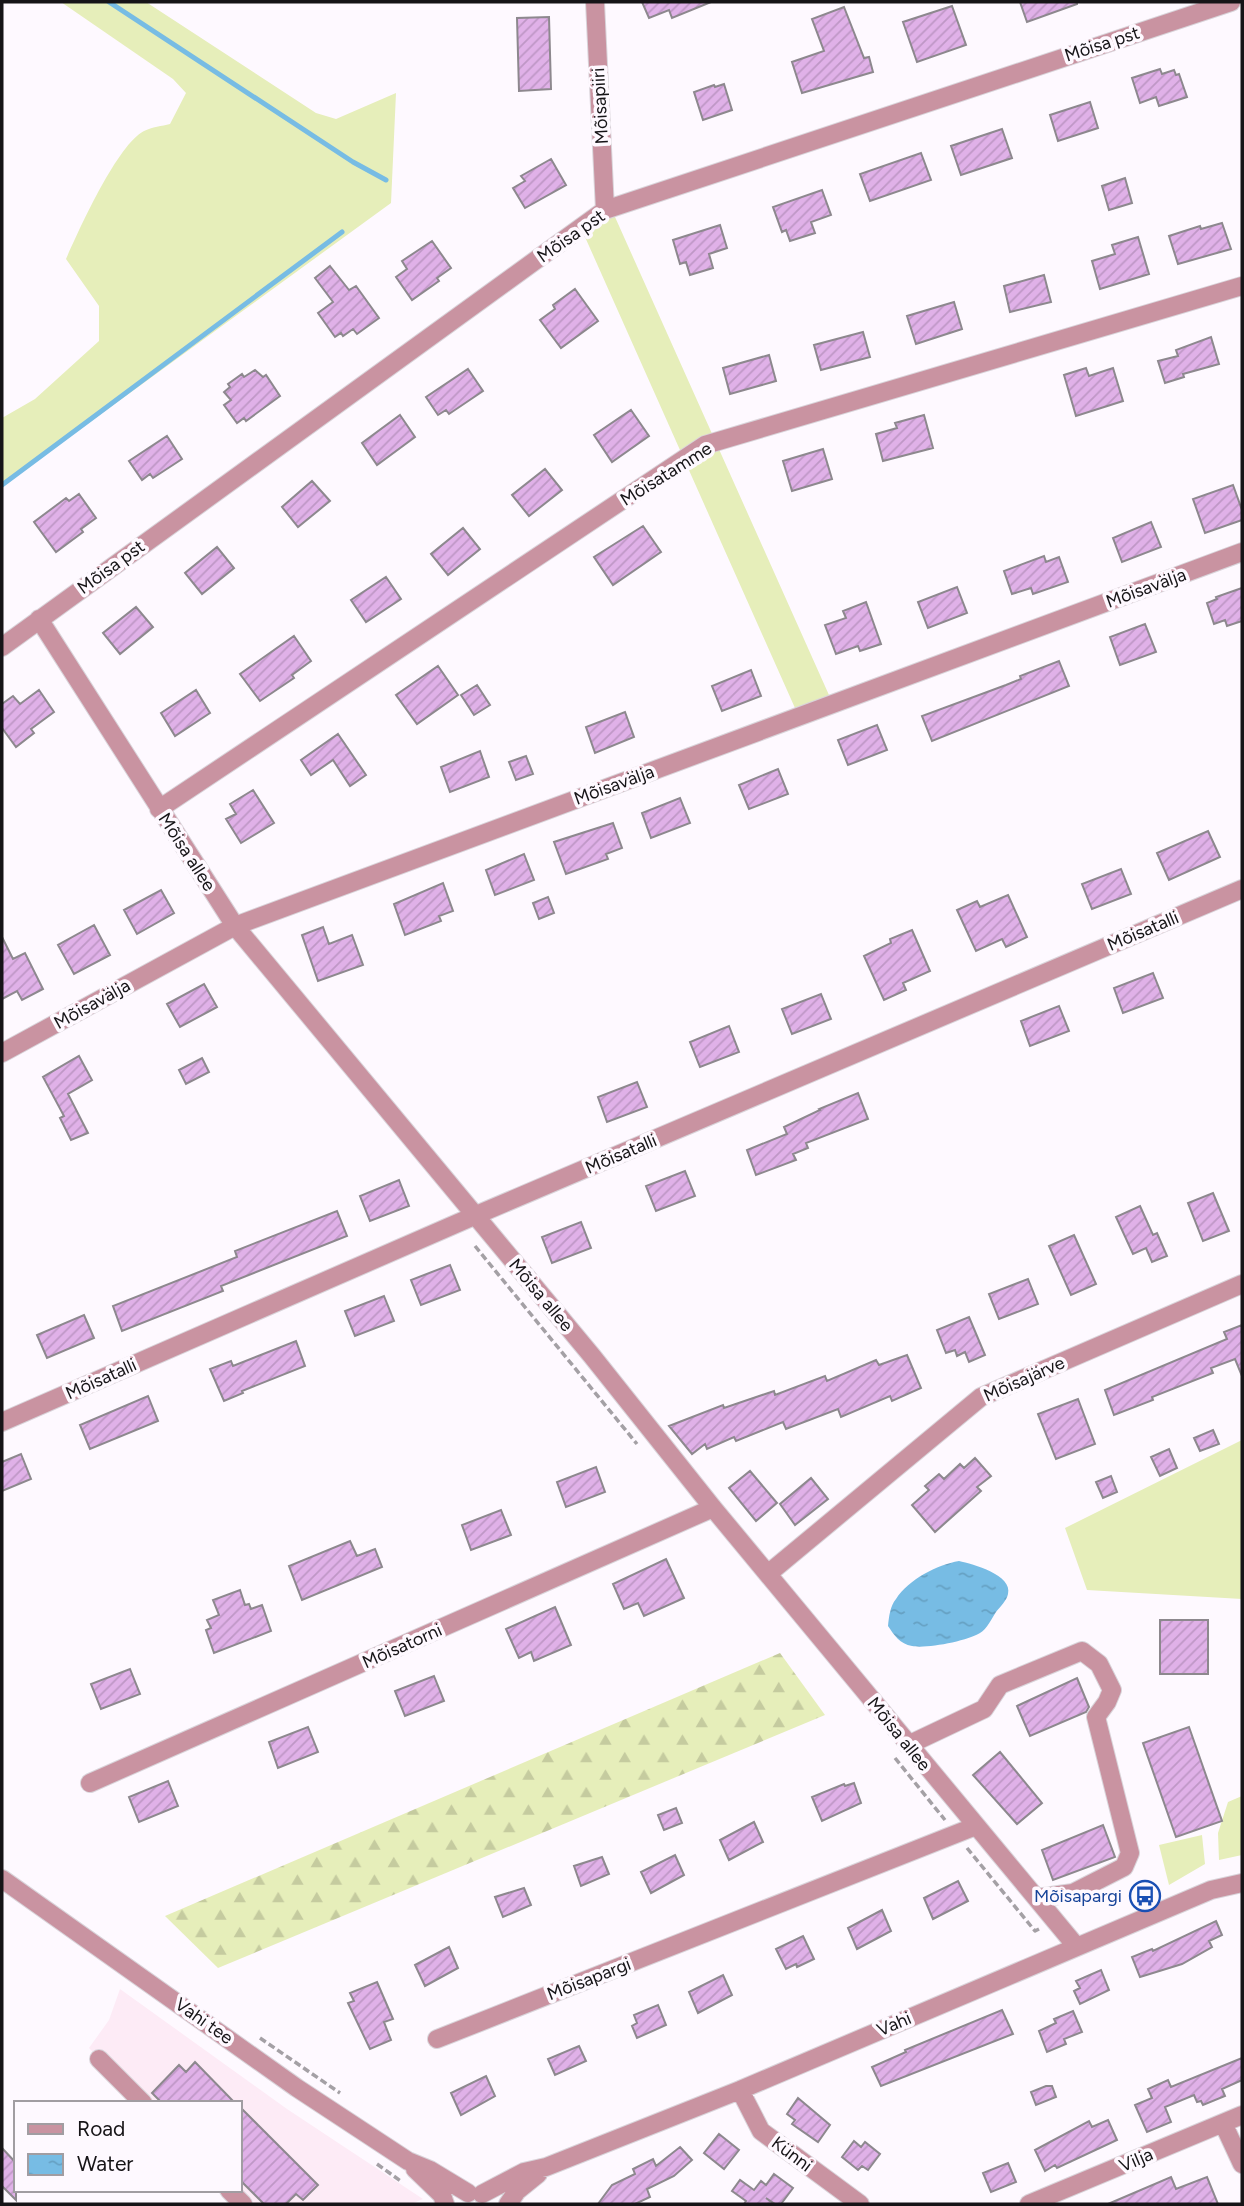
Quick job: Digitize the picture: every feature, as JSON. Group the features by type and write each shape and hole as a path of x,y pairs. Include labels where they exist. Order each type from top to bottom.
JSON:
{"street":[{"name":"Mõisapiiri","path":"596,2 605,209"},
{"name":"Mõisa pst","path":"2,647 605,209 1230,2"},
{"name":"Mõisatamme","path":"159,809 705,445 1242,286"},
{"name":"Mõisavälja","path":"2,1053 235,926 1242,552"},
{"name":"Mõisa allee","path":"39,619 235,926 1076,1946"},
{"name":"Mõisatalli","path":"2,1422 474,1216 1242,889"},
{"name":"Mõisajärve","path":"769,1573 981,1397 1242,1284"},
{"name":"Mõisatorni","path":"90,1783 713,1508"},
{"path":"908,1745 984,1709 1000,1685 1082,1651 1099,1664 1112,1690 1096,1717 1130,1853 1124,1867 1073,1893 1037,1898"},
{"name":"Mõisapargi","path":"437,2039 976,1826"},
{"name":"Vahi tee","path":"2,1879 297,2088 408,2161 442,2195 445,2204"},
{"name":"Vahi","path":"452,2204 461,2195 482,2197 524,2172 546,2167 740,2090 1212,1890 1242,1883"},
{"path":"99,2059 141,2101"},
{"name":"Künni","path":"740,2090 761,2131 860,2204"},
{"name":"Vilja","path":"1029,2204 1242,2115"},
{"path":"1223,2123 1242,2164"},
{"name":"Vahi tee","path":"408,2161 430,2169 482,2197"},
{"name":"Vahi","path":"508,2204 517,2191 546,2167"}],"shaded area":[{"path":"120,1989 287,2109 423,2199 411,2204 239,2204 239,2192 242,2192 242,2101 140,2101 89,2048 109,2020"}],"green space":[{"path":"61,2 146,2 316,113 336,119 396,93 391,203 2,486 2,418 35,399 99,341 99,306 66,259 80,229 122,153 133,139 144,131 170,124 186,93 173,79"},
{"path":"611,208 833,704 799,717 581,228"},
{"path":"1242,1440 1242,1599 1087,1590 1065,1528"},
{"path":"780,1653 825,1715 218,1968 165,1916"},
{"path":"1242,1796 1242,1855 1219,1860 1218,1833 1228,1802"},
{"path":"1202,1835 1205,1864 1169,1885 1159,1845"}],"water":[{"path":"959,1561 991,1572 1008,1587 1006,1599 987,1626 974,1636 946,1644 918,1647 901,1641 888,1626 891,1608 896,1599 908,1585 924,1574"}],"building":[{"path":"642,2 711,2 672,18 669,10 649,18"},
{"path":"1020,2 1077,2 1077,4 1027,22"},
{"path":"952,6 966,45 917,62 903,22"},
{"path":"844,7 864,58 869,57 873,72 802,93 792,62 824,51 812,19"},
{"path":"549,17 551,89 519,91 517,18"},
{"path":"1160,69 1162,74 1174,70 1176,75 1179,74 1187,97 1159,106 1156,97 1140,103 1132,78"},
{"path":"724,84 732,110 703,120 694,92"},
{"path":"1090,102 1098,128 1058,141 1050,115"},
{"path":"1002,129 1012,158 961,175 951,146"},
{"path":"921,153 931,180 870,201 860,174"},
{"path":"551,159 566,185 525,208 513,188 525,181 521,176"},
{"path":"1125,178 1132,203 1109,210 1102,186"},
{"path":"822,190 831,215 811,222 815,233 790,241 786,230 782,232 773,207"},
{"path":"1222,223 1231,249 1178,264 1169,236 1200,226 1201,229"},
{"path":"720,225 727,248 709,254 713,268 690,275 686,262 680,264 673,240"},
{"path":"1138,237 1149,274 1100,289 1092,261 1115,254 1112,245"},
{"path":"432,241 451,268 437,278 439,281 412,300 396,277 407,269 402,261"},
{"path":"330,266 349,290 356,286 379,318 357,334 353,329 343,336 341,333 335,337 318,313 333,302 315,278"},
{"path":"1044,275 1051,302 1010,312 1004,286"},
{"path":"575,289 598,321 561,348 540,320 555,309 553,305"},
{"path":"954,302 962,329 916,344 907,316"},
{"path":"863,332 870,357 821,370 814,345"},
{"path":"1211,337 1219,364 1183,374 1184,377 1165,383 1158,361 1178,356 1176,350"},
{"path":"769,355 776,381 730,394 723,368"},
{"path":"1086,368 1089,376 1113,368 1123,401 1076,416 1064,375"},
{"path":"468,369 483,391 449,414 446,410 438,415 426,397"},
{"path":"255,370 263,377 266,375 280,396 246,421 244,418 237,423 224,405 231,400 224,392 230,387 228,384 242,374 244,377"},
{"path":"631,410 649,436 612,462 594,435"},
{"path":"400,415 415,437 377,465 362,443"},
{"path":"924,415 933,448 883,461 876,434 897,428 895,423"},
{"path":"167,436 182,459 153,478 150,474 142,480 129,461"},
{"path":"823,449 832,479 792,491 783,461"},
{"path":"545,469 562,490 529,516 512,495"},
{"path":"312,481 330,501 298,527 282,507"},
{"path":"1233,485 1242,510 1242,520 1205,533 1193,499"},
{"path":"79,494 96,518 81,529 83,532 56,552 34,522 66,498 69,501"},
{"path":"1151,522 1161,547 1122,562 1113,538"},
{"path":"643,526 661,552 613,585 594,557"},
{"path":"463,528 480,549 448,575 431,554"},
{"path":"217,547 234,568 202,594 185,573"},
{"path":"1044,556 1046,562 1059,557 1068,582 1033,594 1031,588 1012,594 1004,571"},
{"path":"386,577 401,599 366,622 351,600"},
{"path":"957,587 967,613 928,628 918,602"},
{"path":"1242,588 1242,621 1227,626 1225,620 1214,624 1207,603"},
{"path":"866,602 881,644 860,651 858,646 836,654 825,625 846,618 843,611"},
{"path":"136,607 153,627 120,654 103,633"},
{"path":"1145,624 1156,652 1120,665 1110,637"},
{"path":"294,636 311,661 292,675 294,678 260,701 240,674"},
{"path":"1059,661 1069,686 932,741 922,716 1021,679 1020,676"},
{"path":"438,666 458,695 417,724 396,695"},
{"path":"751,670 761,696 722,711 712,686"},
{"path":"477,685 490,705 474,715 461,695"},
{"path":"39,690 54,712 31,729 34,733 16,747 2,728 2,704 13,696 20,704"},
{"path":"196,690 210,713 175,736 161,713"},
{"path":"625,712 634,737 595,753 586,727"},
{"path":"877,725 887,750 848,765 838,740"},
{"path":"338,734 366,775 350,786 333,760 311,775 301,760"},
{"path":"480,751 489,777 450,792 441,767"},
{"path":"526,756 533,774 516,780 509,762"},
{"path":"778,769 788,794 749,809 739,785"},
{"path":"253,790 274,823 241,843 226,819 236,814 230,804"},
{"path":"680,798 690,823 651,838 642,813"},
{"path":"613,823 622,848 606,854 608,859 566,874 554,842"},
{"path":"1208,831 1220,857 1169,880 1157,853"},
{"path":"524,854 534,880 495,895 486,870"},
{"path":"1121,869 1131,894 1092,909 1082,884"},
{"path":"443,883 453,911 439,916 441,921 405,935 394,904"},
{"path":"161,890 174,913 137,934 124,910"},
{"path":"1008,895 1027,937 1006,947 1002,939 976,951 957,910 977,901 980,907"},
{"path":"548,897 554,913 539,919 533,903"},
{"path":"94,925 110,955 74,974 58,945"},
{"path":"323,927 329,944 352,935 363,965 318,981 302,935"},
{"path":"912,930 930,971 903,983 906,990 884,1000 864,956 891,943 890,939"},
{"path":"2,937 13,959 25,953 43,989 22,1000 17,991 2,999"},
{"path":"1153,973 1163,998 1123,1013 1114,988"},
{"path":"204,984 217,1007 180,1027 167,1004"},
{"path":"821,994 831,1019 792,1034 782,1009"},
{"path":"1059,1006 1069,1031 1030,1046 1021,1021"},
{"path":"729,1026 739,1052 700,1067 690,1042"},
{"path":"79,1056 92,1080 68,1094 88,1133 71,1140 60,1118 64,1116 43,1077"},
{"path":"202,1058 209,1072 186,1084 179,1070"},
{"path":"637,1082 647,1107 607,1122 598,1097"},
{"path":"858,1093 868,1119 806,1143 808,1148 793,1154 796,1160 756,1175 747,1150 787,1134 784,1127"},
{"path":"685,1171 695,1196 656,1211 646,1186"},
{"path":"399,1180 409,1206 370,1221 360,1196"},
{"path":"1213,1193 1229,1231 1203,1241 1188,1203"},
{"path":"1140,1206 1153,1235 1157,1233 1167,1256 1152,1262 1146,1248 1133,1254 1116,1217"},
{"path":"337,1211 347,1236 221,1286 223,1291 122,1331 113,1306 237,1257 235,1251"},
{"path":"581,1222 591,1248 552,1263 542,1237"},
{"path":"1074,1235 1096,1284 1071,1295 1049,1246"},
{"path":"450,1265 460,1290 421,1305 411,1280"},
{"path":"1028,1279 1038,1304 999,1319 989,1294"},
{"path":"384,1296 394,1321 355,1336 345,1311"},
{"path":"84,1315 94,1338 47,1358 37,1335"},
{"path":"969,1317 985,1355 969,1362 965,1352 957,1356 955,1350 946,1353 937,1330"},
{"path":"1242,1325 1242,1376 1235,1359 1211,1368 1213,1373 1114,1415 1105,1390 1227,1339 1224,1332"},
{"path":"296,1341 305,1366 224,1401 210,1369 231,1361 233,1366"},
{"path":"907,1355 921,1388 892,1401 890,1396 841,1417 838,1409 786,1429 783,1422 736,1441 734,1437 707,1449 705,1444 692,1454 669,1426 723,1405 724,1408 774,1391 775,1395 825,1376 827,1381 876,1360 879,1365"},
{"path":"148,1396 158,1421 90,1449 80,1425"},
{"path":"1078,1399 1095,1444 1056,1459 1038,1414"},
{"path":"1213,1430 1219,1444 1200,1451 1194,1438"},
{"path":"1169,1449 1177,1468 1160,1476 1151,1457"},
{"path":"21,1454 31,1479 2,1491 2,1462"},
{"path":"975,1458 991,1476 977,1487 981,1491 935,1532 912,1505 929,1490 925,1486 939,1474 944,1479 960,1464 964,1468"},
{"path":"596,1467 605,1492 566,1507 557,1482"},
{"path":"750,1471 777,1503 756,1521 729,1488"},
{"path":"1111,1476 1117,1492 1103,1498 1096,1482"},
{"path":"811,1478 828,1499 795,1525 780,1504"},
{"path":"501,1510 511,1535 471,1550 462,1525"},
{"path":"350,1541 357,1556 375,1549 382,1567 302,1600 289,1566"},
{"path":"666,1559 684,1598 644,1616 638,1603 624,1609 613,1584"},
{"path":"240,1590 245,1605 249,1604 251,1609 262,1605 271,1631 214,1653 206,1630 211,1628 207,1620 219,1615 213,1600"},
{"path":"555,1607 571,1645 534,1661 531,1652 519,1658 506,1629"},
{"path":"1160,1620 1208,1620 1208,1674 1160,1674"},
{"path":"130,1669 140,1694 101,1709 91,1684"},
{"path":"434,1676 444,1701 405,1716 395,1691"},
{"path":"1077,1678 1089,1707 1086,1712 1030,1736 1017,1706"},
{"path":"308,1727 318,1752 278,1768 269,1742"},
{"path":"1189,1727 1222,1821 1176,1837 1143,1743"},
{"path":"1000,1752 1042,1803 1017,1824 973,1775"},
{"path":"168,1781 178,1806 139,1822 129,1797"},
{"path":"854,1783 861,1803 822,1821 812,1797 844,1784"},
{"path":"676,1808 682,1823 664,1830 658,1815"},
{"path":"754,1822 763,1842 729,1860 720,1840"},
{"path":"1103,1825 1115,1857 1053,1880 1042,1850"},
{"path":"675,1855 684,1875 651,1893 641,1872"},
{"path":"602,1857 609,1874 581,1886 574,1866"},
{"path":"958,1881 968,1901 933,1919 924,1898"},
{"path":"524,1888 531,1905 503,1917 495,1897"},
{"path":"882,1910 891,1931 857,1949 848,1928"},
{"path":"1216,1921 1222,1935 1209,1941 1212,1947 1182,1964 1140,1977 1132,1957 1152,1949 1153,1951"},
{"path":"803,1936 814,1959 786,1969 776,1949"},
{"path":"449,1947 458,1968 425,1986 415,1965"},
{"path":"1101,1970 1109,1990 1080,2004 1074,1991 1080,1988 1076,1981"},
{"path":"723,1975 732,1995 698,2013 689,1992"},
{"path":"377,1982 393,2019 384,2022 391,2040 370,2049 348,2003 354,2001 350,1993"},
{"path":"658,2005 666,2025 637,2038 632,2026 637,2023 634,2015"},
{"path":"1002,2010 1013,2034 881,2086 872,2067 906,2052 905,2050"},
{"path":"1073,2011 1082,2032 1064,2039 1066,2044 1047,2052 1039,2031 1056,2023 1054,2019"},
{"path":"579,2046 586,2061 555,2075 548,2059"},
{"path":"1242,2058 1242,2080 1222,2089 1225,2096 1203,2105 1201,2101 1197,2102 1194,2095 1165,2107 1171,2122 1147,2132 1135,2105 1152,2098 1148,2089 1168,2080 1171,2087"},
{"path":"195,2062 233,2101 160,2101 152,2093 179,2065 186,2072"},
{"path":"486,2076 495,2096 461,2115 451,2093"},
{"path":"1052,2086 1056,2097 1036,2105 1031,2092"},
{"path":"798,2098 830,2125 818,2142 792,2124 795,2120 787,2114"},
{"path":"242,2109 318,2185 303,2200 296,2194 286,2204 264,2204 242,2182"},
{"path":"1108,2120 1117,2140 1045,2171 1035,2150 1089,2121 1092,2127"},
{"path":"719,2134 739,2150 724,2169 704,2153"},
{"path":"854,2141 861,2147 865,2142 880,2154 868,2170 862,2166 858,2170 842,2157"},
{"path":"680,2147 692,2160 674,2176 647,2189 650,2197 635,2204 598,2204 612,2185 635,2174 633,2169 653,2159 656,2166"},
{"path":"2,2148 14,2161 16,2200 2,2186"},
{"path":"1008,2163 1016,2182 991,2192 983,2173"},
{"path":"774,2174 793,2188 781,2204 775,2204 766,2198 774,2204 744,2204 746,2201 732,2191 740,2180 754,2190 761,2181 766,2185"},
{"path":"1171,2177 1176,2189 1207,2177 1218,2204 1108,2204"}],"waterway":[{"path":"109,2 353,162 386,180"},
{"path":"2,485 342,232"}],"place":[{"name":"Mõisapargi","path":"1145,1896"}]}
